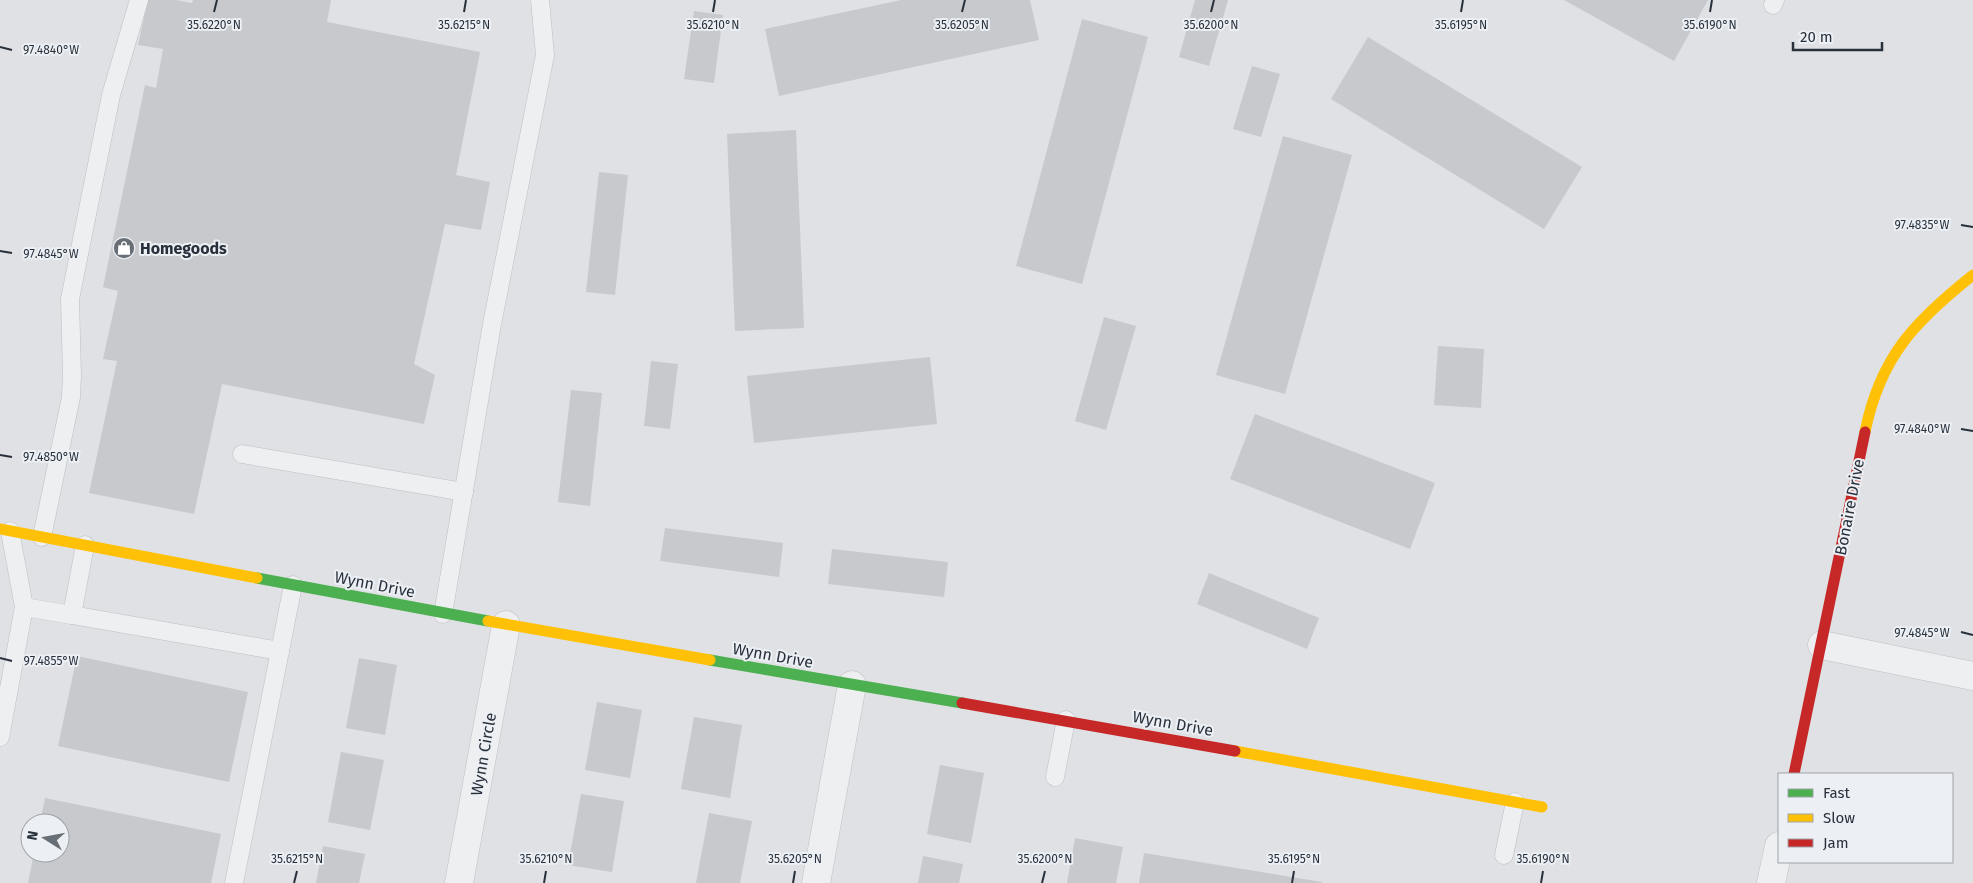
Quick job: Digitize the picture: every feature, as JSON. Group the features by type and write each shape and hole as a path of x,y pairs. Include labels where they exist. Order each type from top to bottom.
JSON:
{"street":[{"name":"Bonaire Drive","path":"1794,773 1870,408 1882,373 1916,323 1938,302 1973,275"},
{"name":"Wynn Drive","path":"5,530 443,614 1066,720 1542,807"},
{"name":"Wynn Circle","path":"459,883 506,625"},
{"path":"1822,645 1973,676"},
{"path":"816,883 852,685"},
{"path":"1772,883 1778,851"}],"lane":[{"path":"42,537 71,398 70,299 111,95 139,0"},
{"path":"443,614 492,324 544,55 540,0"},
{"path":"242,454 464,492"},
{"path":"0,737 24,608 5,530"},
{"path":"72,615 85,545"},
{"path":"234,883 293,585"},
{"path":"24,608 280,651"},
{"path":"1055,777 1066,720"},
{"path":"1504,855 1515,802"}],"building":[{"path":"148,0 176,0 192,3 193,0 331,0 327,22 480,52 456,175 490,182 481,230 445,224 414,364 435,375 424,424 222,384 194,514 89,493 117,361 103,359 118,291 103,287 145,85 156,88 163,49 138,45"},
{"path":"901,0 1030,0 1039,40 779,96 765,29"},
{"path":"1195,0 1228,0 1209,66 1179,57"},
{"path":"1564,0 1708,0 1674,61"},
{"path":"694,11 723,15 714,83 684,79"},
{"path":"1082,19 1148,37 1082,284 1016,266"},
{"path":"1368,37 1582,167 1544,229 1331,99"},
{"path":"1252,66 1280,74 1261,137 1233,129"},
{"path":"796,130 804,328 735,331 727,134"},
{"path":"1283,136 1352,155 1285,394 1216,375"},
{"path":"599,172 628,175 615,295 586,292"},
{"path":"1104,317 1136,326 1106,430 1075,421"},
{"path":"1438,346 1484,349 1481,408 1434,405"},
{"path":"930,357 937,424 754,443 747,376"},
{"path":"651,361 678,364 670,429 644,426"},
{"path":"571,390 602,393 590,506 558,502"},
{"path":"1255,414 1435,483 1410,549 1230,479"},
{"path":"665,528 783,543 779,577 660,561"},
{"path":"832,549 948,562 944,597 828,584"},
{"path":"1209,573 1319,618 1307,649 1197,604"},
{"path":"77,656 248,692 229,782 58,746"},
{"path":"359,658 397,665 385,735 346,728"},
{"path":"597,702 642,710 630,778 585,770"},
{"path":"694,717 742,725 730,798 681,789"},
{"path":"341,752 384,760 370,830 328,822"},
{"path":"940,765 984,773 971,843 927,834"},
{"path":"581,794 624,801 612,872 568,865"},
{"path":"45,798 221,834 211,883 28,883 32,863 70,863 70,813 42,813"},
{"path":"709,813 752,821 740,883 696,883"},
{"path":"1075,838 1123,847 1116,883 1067,883"},
{"path":"323,846 365,854 359,883 316,883"},
{"path":"1144,853 1322,882 1322,883 1139,883"},
{"path":"923,856 963,864 959,883 918,883"}],"traffic: fast":[{"path":"257,578 488,621"},
{"path":"710,660 962,703"}],"traffic: slow":[{"path":"1865,432 1880,382 1890,361 1917,325 1973,275"},
{"path":"0,529 257,578"},
{"path":"488,621 710,660"},
{"path":"1235,751 1542,807"}],"traffic: jam":[{"path":"1794,773 1865,432"},
{"path":"962,703 1235,751"}],"place":[{"name":"Homegoods","path":"124,248"}]}
